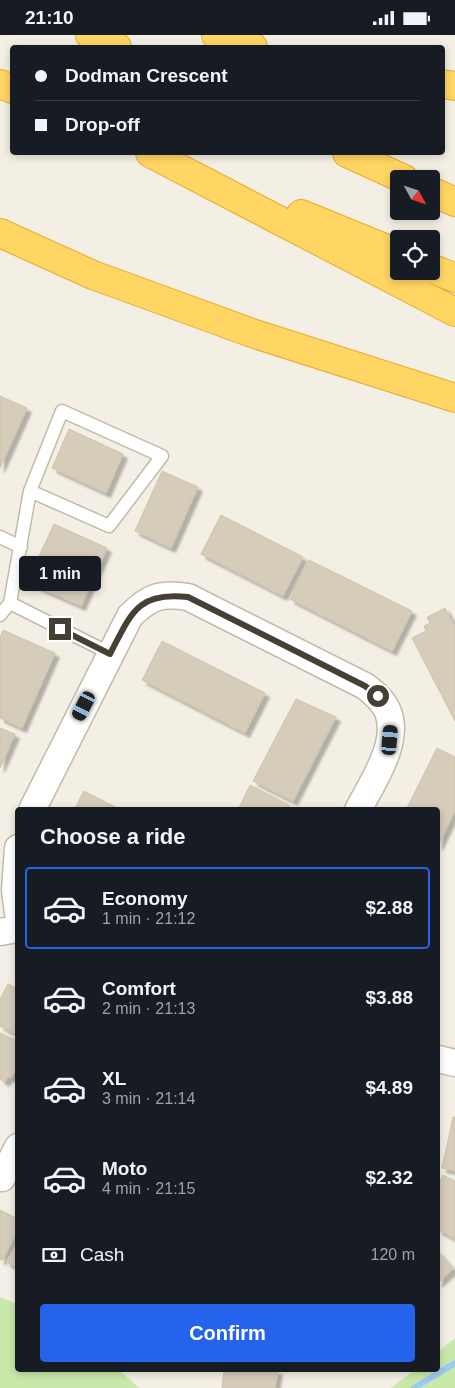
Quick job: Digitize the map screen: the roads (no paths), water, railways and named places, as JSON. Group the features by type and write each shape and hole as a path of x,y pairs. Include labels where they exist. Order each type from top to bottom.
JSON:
{"highway":[{"path":"90,35 112,45"},
{"path":"216,35 248,45"},
{"path":"154,155 455,313"},
{"path":"159,155 390,250"},
{"path":"351,155 390,173"},
{"path":"440,195 455,202"},
{"path":"0,233 93,275 252,333 455,398"},
{"path":"440,272 455,278"}],"street":[{"path":"34,807 130,616 142,603 156,597 170,595 188,597 365,686 378,696 388,711 392,726 390,740 382,763 360,807"},
{"path":"0,932 15,930"},
{"path":"440,1059 455,1063"},
{"path":"6,1180 15,1155"}],"lane":[{"path":"0,615 10,603 30,491 62,411 162,456 109,526 30,491"},
{"path":"0,537 21,547"},
{"path":"10,603 110,654"}],"waterway":[{"path":"414,1388 455,1363"}]}
